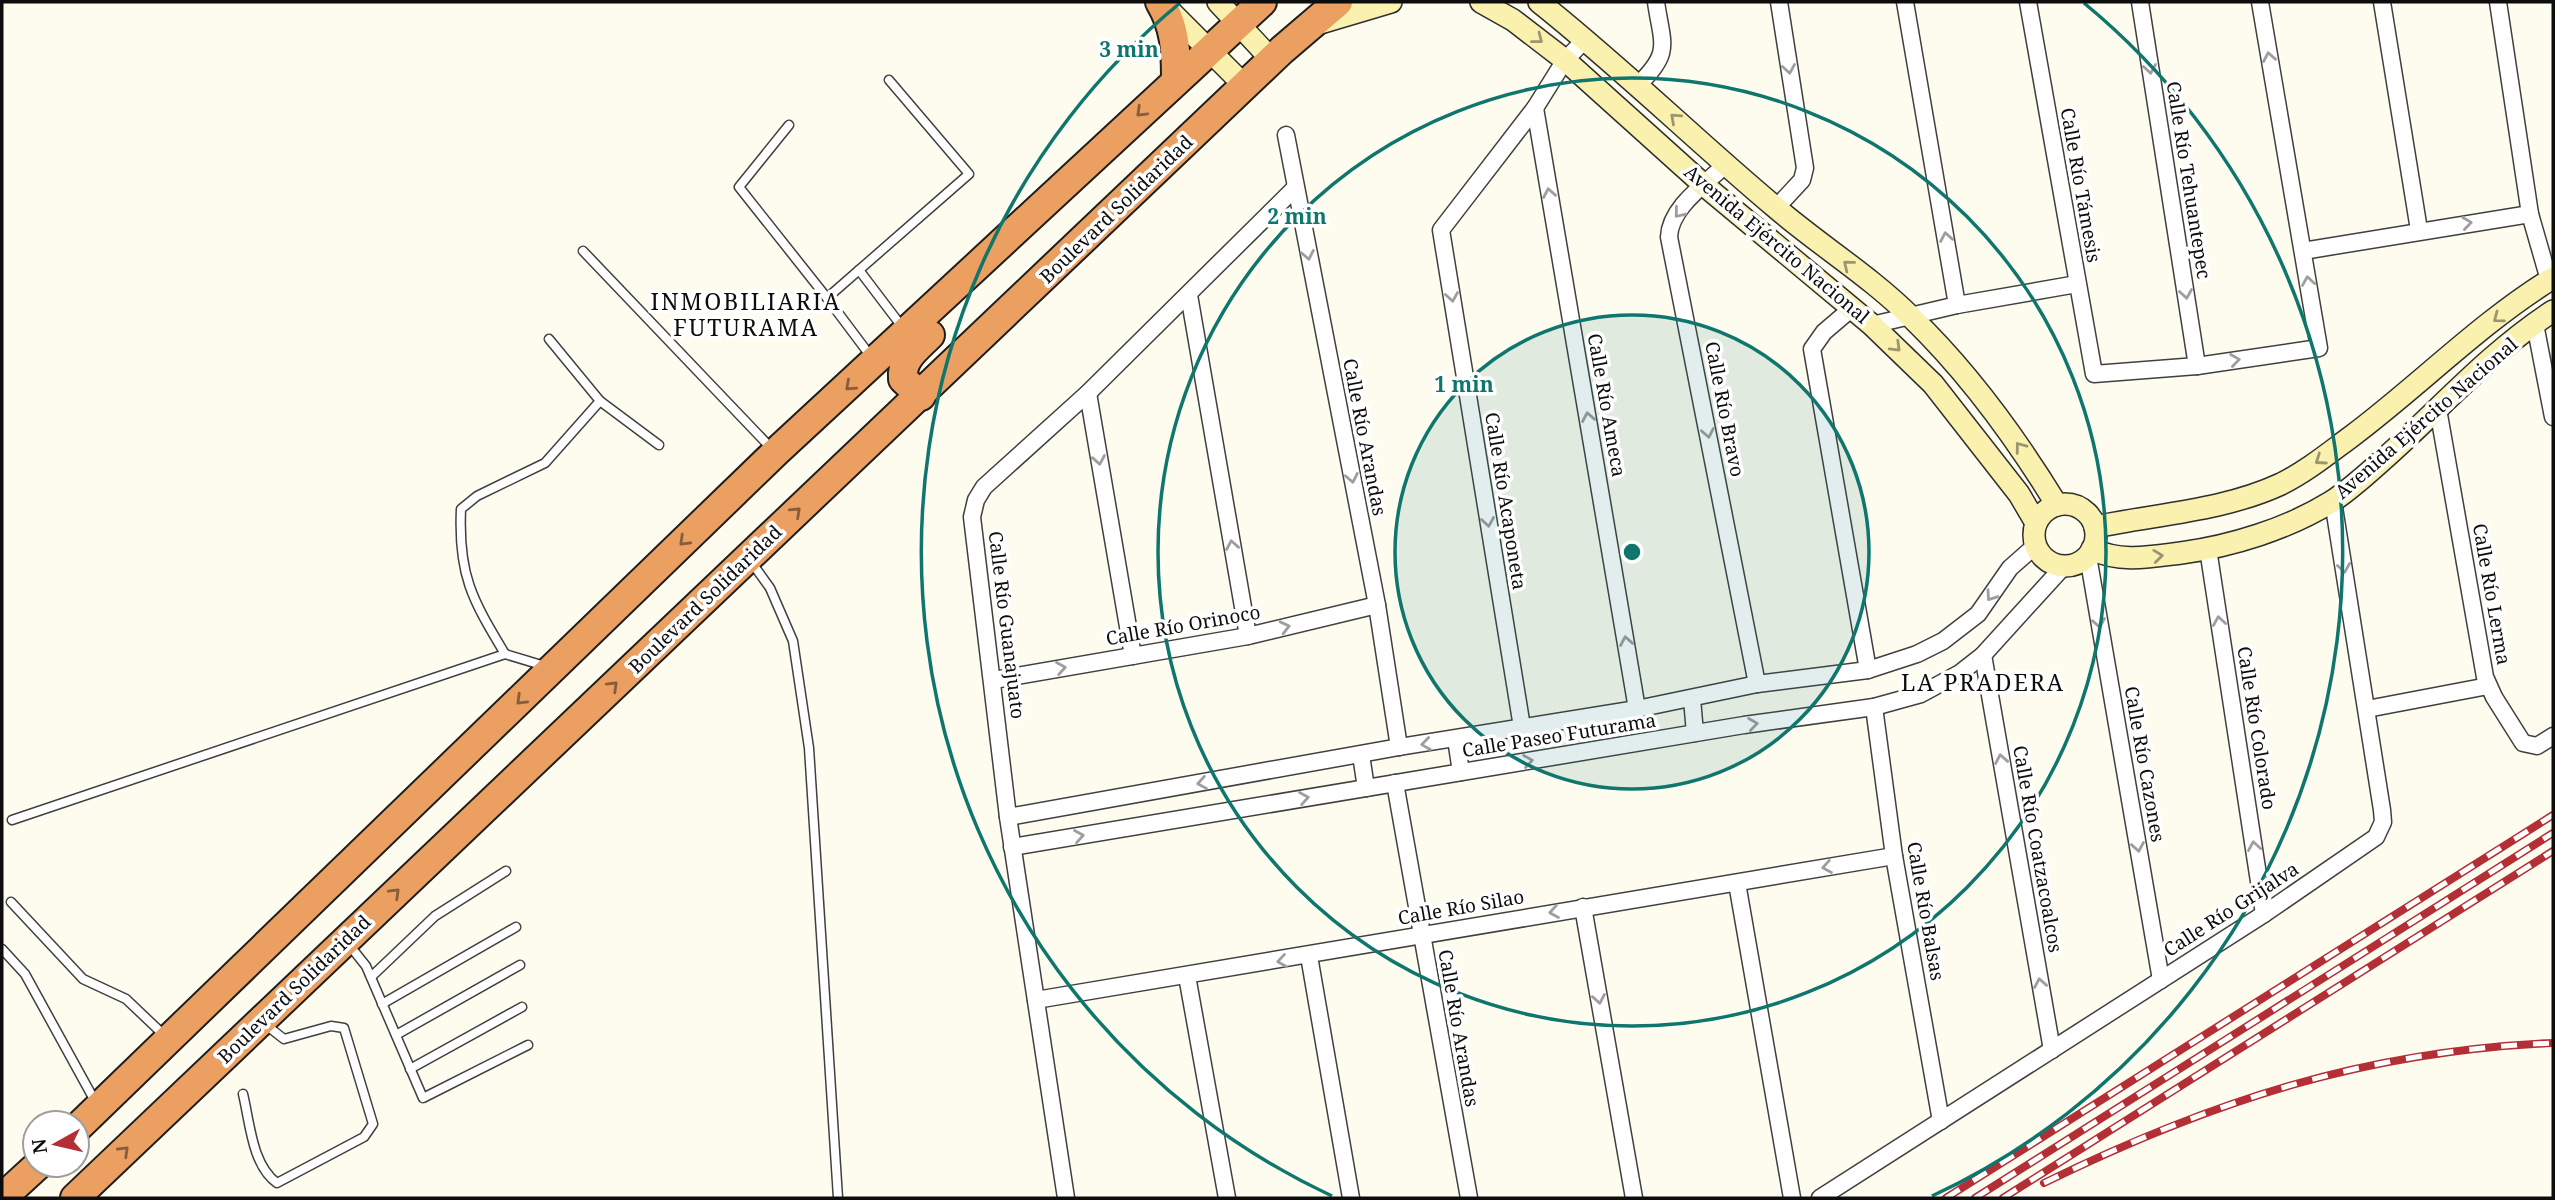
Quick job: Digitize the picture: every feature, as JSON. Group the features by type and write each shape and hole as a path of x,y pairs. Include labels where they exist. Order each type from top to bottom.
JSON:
{"highway":[{"path":"1160,2 1172,22 1176,79"},
{"path":"91,1115 776,453 1045,205 1208,48 1228,12 1262,2"},
{"name":"Boulevard Solidaridad","path":"75,1198 1272,60 1338,2"},
{"path":"921,396 903,380 902,368 907,358 1014,251 1045,205"},
{"path":"2,1198 23,1179"}],"main road":[{"path":"1160,2 1245,86"},
{"path":"1312,26 1391,2"},
{"name":"Avenida Ejército Nacional","path":"1481,2 1513,20 1565,60 1705,186 1872,324 1933,384 2019,494 2036,523"},
{"name":"Avenida Ejército Nacional","path":"1539,2 1639,84 1776,208 1910,315 1957,365 2027,456 2057,505"},
{"path":"1228,12 1272,60"},
{"name":"Avenida Ejército Nacional","path":"2095,527 2197,510 2280,484 2316,463 2369,424 2472,338 2551,279"},
{"name":"Avenida Ejército Nacional","path":"2090,553 2121,558 2208,549 2294,522 2333,501 2438,409 2490,357 2553,311"},
{"path":"2057,505 2076,506 2091,518 2095,527 2090,553 2077,564 2064,566 2052,563 2036,545 2036,523 2048,509 2057,505"}],"street":[{"path":"1639,84 1660,62 1664,51 1656,2"},
{"path":"1776,208 1802,180 1805,168 1779,2"},
{"path":"1905,2 1957,304"},
{"name":"Calle Río Támesis","path":"2028,2 2094,374 2197,366"},
{"name":"Calle Río Tehuantepec","path":"2140,2 2197,366"},
{"path":"2197,366 2319,348 2260,2"},
{"path":"2382,2 2419,230"},
{"path":"2498,2 2530,214 2551,279"},
{"name":"Calle Río Acaponeta","path":"1522,727 1441,230 1535,108 1565,60 1586,39"},
{"name":"Calle Río Ameca","path":"1535,108 1637,709"},
{"name":"Calle Río Arandas","path":"1286,135 1377,605 1399,747"},
{"name":"Calle Río Bravo","path":"1726,164 1675,215 1669,237 1757,684"},
{"name":"Calle Río Guanajuato","path":"1066,1198 1008,817 994,680 972,517 975,500 984,487 1088,393 1295,188"},
{"path":"2303,251 2530,214"},
{"path":"1872,324 1957,304 2077,284"},
{"path":"1189,295 1248,636"},
{"path":"1851,309 1824,332 1812,349 1868,670"},
{"path":"2535,324 2553,417"},
{"path":"1088,393 1133,656"},
{"name":"Calle Río Lerma","path":"2438,409 2488,686 2523,743 2537,746 2553,736"},
{"name":"Calle Río Grijalva","path":"1820,1198 2264,914 2366,847 2381,830 2382,810 2333,501"},
{"name":"Calle Paseo Futurama","path":"1008,817 1399,747 1637,709 1757,684 1868,670 1917,654 1943,641 1978,614 2010,568 2036,545"},
{"name":"Calle Río Colorado","path":"2208,549 2264,914"},
{"name":"Calle Río Cazones","path":"2090,553 2161,980"},
{"name":"Calle Paseo Futurama","path":"1012,847 1695,733 1874,707 1921,694 1959,673 1983,655 2064,566"},
{"name":"Calle Río Orinoco","path":"994,680 1248,636 1377,605"},
{"name":"Calle Río Coatzacoalcos","path":"1983,655 2052,1050"},
{"path":"2367,709 2488,686"},
{"path":"1692,699 1695,733"},
{"name":"Calle Río Balsas","path":"1874,707 1894,856 1941,1121"},
{"path":"1456,740 1461,772"},
{"path":"1361,755 1366,788"},
{"name":"Calle Río Arandas","path":"1395,783 1469,1198"},
{"name":"Calle Río Silao","path":"1036,1000 1309,957 1583,907 1894,856"},
{"path":"1737,883 1792,1198"},
{"path":"1583,907 1634,1198"},
{"path":"1309,957 1351,1198"},
{"path":"1187,976 1227,1198"}],"lane":[{"path":"827,298 970,174 889,80"},
{"path":"789,125 739,187 876,363"},
{"path":"583,251 776,453"},
{"path":"859,270 907,334"},
{"path":"549,339 600,401 659,445"},
{"path":"505,654 467,585 459,544 461,509 477,496 545,463 600,401"},
{"path":"748,558 770,589 793,641 809,748 838,1198"},
{"path":"12,820 505,654 554,668"},
{"path":"371,977 435,916 506,871"},
{"path":"11,902 83,979 126,999 170,1041"},
{"path":"382,1004 516,927"},
{"path":"346,940 371,977 423,1098 528,1045"},
{"path":"2,949 25,974 98,1108"},
{"path":"396,1035 520,965"},
{"path":"410,1069 522,1007"},
{"path":"243,1094 258,1158 266,1175 277,1183 364,1137 373,1125 344,1028 331,1026 284,1039 261,1020"}],"railway":[{"path":"1946,1198 2553,815"},
{"path":"1975,1198 2553,833"},
{"path":"2003,1198 2553,851"},
{"path":"2044,1183 2168,1128 2291,1085 2418,1057 2484,1048 2553,1043"}],"district":[{"name":"INMOBILIARIA FUTURAMA","path":"746,314"},
{"name":"LA PRADERA","path":"1983,682"}]}
